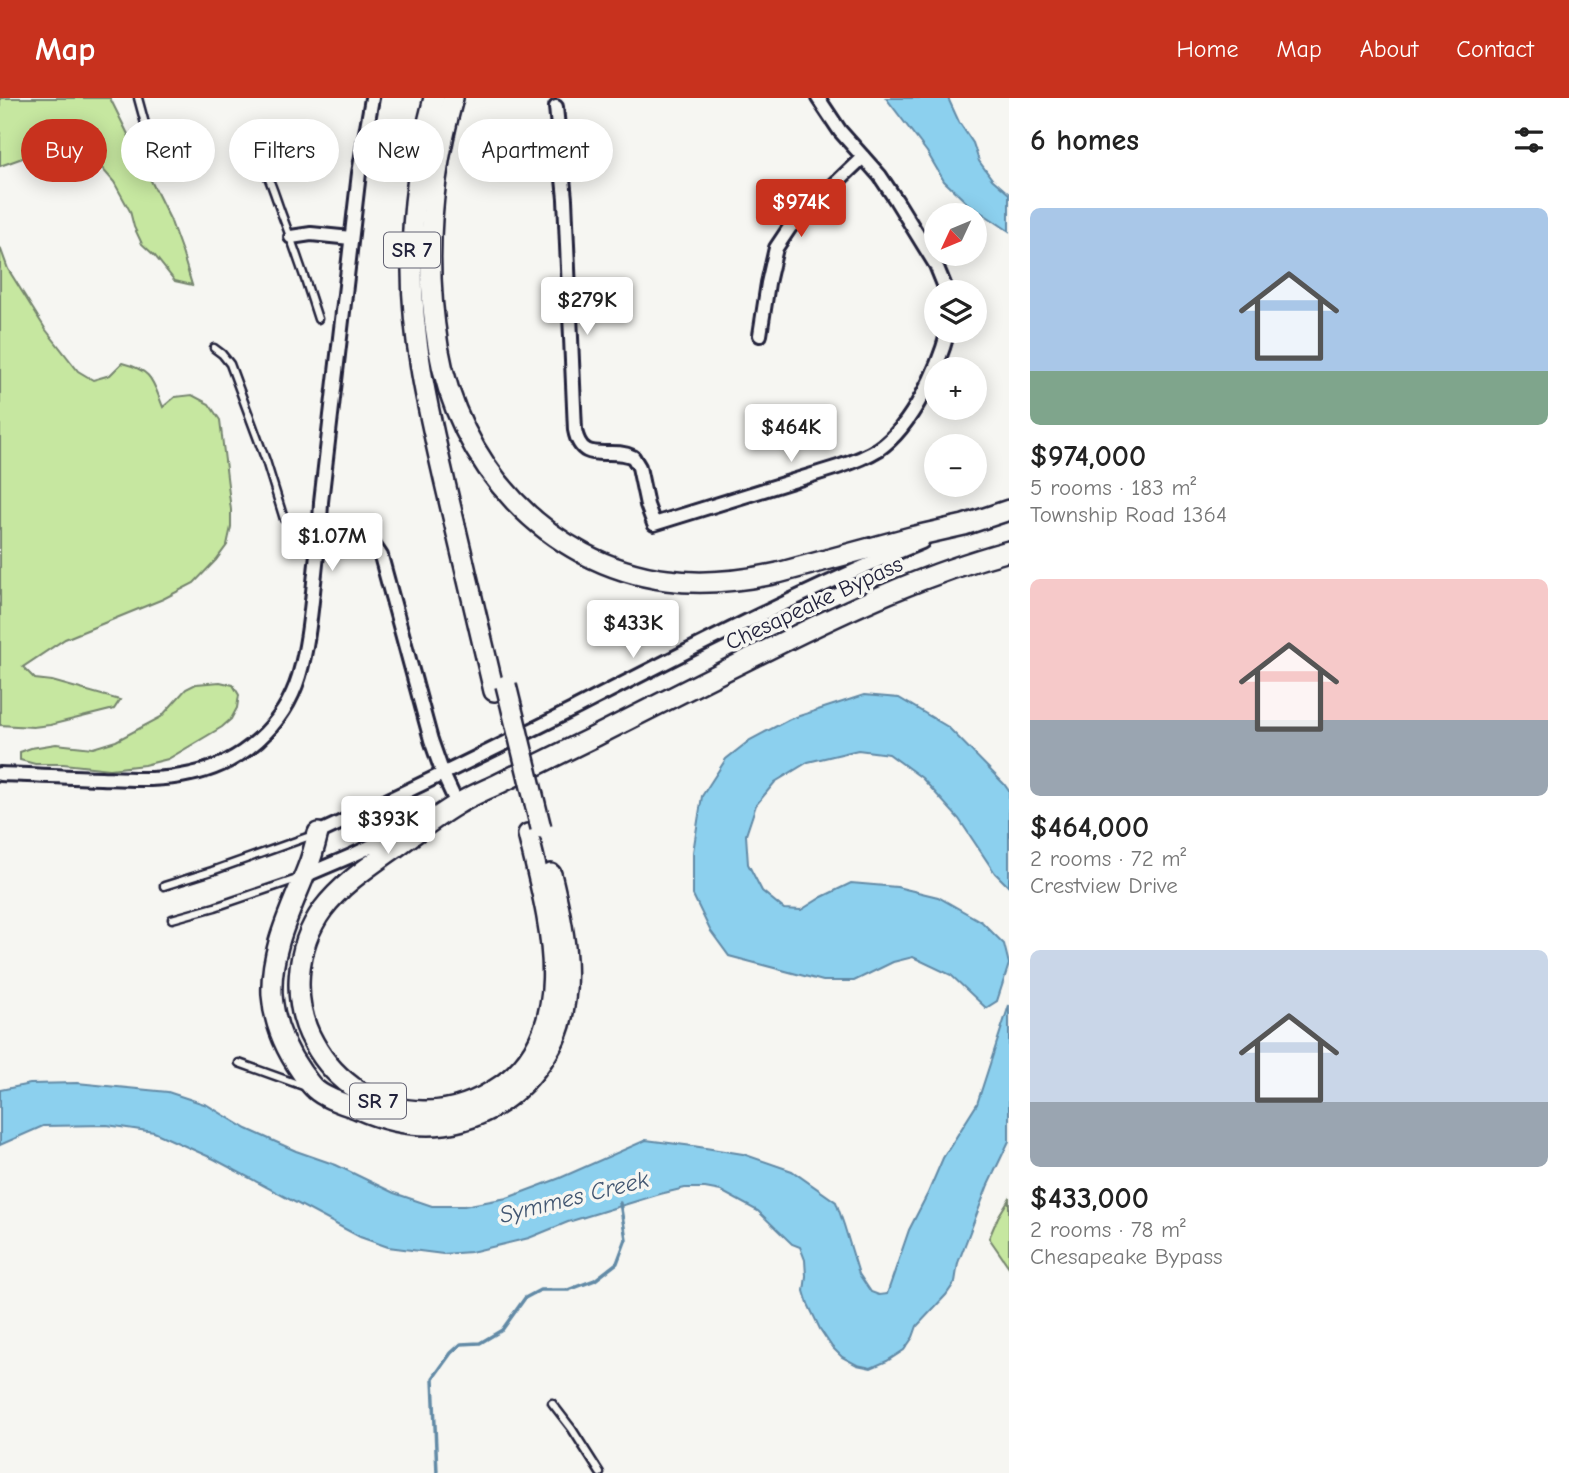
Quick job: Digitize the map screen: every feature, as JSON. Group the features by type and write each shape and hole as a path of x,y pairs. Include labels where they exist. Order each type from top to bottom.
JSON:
{"main road":[{"name":"SR 7","path":"434,98 419,165 413,223 415,332 427,403 534,831 553,960 552,994 546,1024 540,1038 521,1068 508,1080 480,1098 463,1105 442,1110 400,1109 348,1085 320,1055 302,1016 299,974 308,936 323,909 345,885 457,804"},
{"name":"SR 7","path":"453,98 437,170 432,209 432,286 438,348 465,429 485,466 527,515 545,530 582,553 616,568 647,577 710,582 778,573 964,525"},
{"path":"438,348 438,386 446,433 500,688"},
{"name":"Chesapeake Bypass","path":"964,525 1009,510"},
{"name":"Chesapeake Bypass","path":"457,804 700,682 858,607 912,583 1009,551"},
{"path":"318,833 277,947 272,996 278,1030 294,1060 316,1091 390,1121 433,1125 471,1118 490,1110 534,1073 554,1041 562,1014 566,983 564,933 534,831"}],"street":[{"path":"0,774 149,779 207,771 242,754 257,742 283,712 299,676 308,638 351,237 372,98"},
{"path":"818,98 840,131 880,176 936,264 942,280"},
{"path":"556,107 565,199 577,439 589,452 621,453 633,457 639,467 654,524 857,461 880,448 891,439 911,413 943,343"},
{"path":"760,335 775,248 790,226 863,157"},
{"path":"291,237 311,234 351,237"},
{"name":"Chesapeake Bypass","path":"318,833 443,774 785,603 878,560 964,525"},
{"path":"320,529 349,528 367,535 381,556 428,728 443,774 457,804"},
{"name":"Chesapeake Bypass","path":"304,876 352,856 457,804"}],"lane":[{"path":"138,98 144,119"},
{"path":"271,182 318,319"},
{"path":"214,348 230,364 284,519 289,525 296,527 320,529"},
{"path":"164,886 318,833"},
{"path":"172,919 304,876"},
{"path":"239,1063 316,1091"},
{"path":"552,1403 600,1473"}],"green space":[{"path":"0,98 110,98 121,120 121,182 152,182 170,219 192,285 175,281 142,244 130,211 107,174 107,119 21,119 21,159 0,166"},
{"path":"0,247 8,269 46,330 78,371 93,380 110,375 122,363 146,373 163,407 175,397 192,395 209,404 220,420 231,510 227,545 194,583 163,599 65,639 23,667 35,679 52,681 120,700 114,709 33,727 0,725"},
{"path":"220,682 233,685 239,695 237,708 231,719 168,759 110,769 35,764 20,760 20,752 31,748 56,744 93,748 116,741 161,717 186,689 196,684"},
{"path":"1009,1199 1009,1267 989,1238"}],"water":[{"path":"886,98 948,98 973,143 979,161 992,179 1009,194 1009,231 987,216 987,203 967,203 944,181 927,152"},
{"path":"864,695 899,698 948,727 1004,784 1009,791 1009,887 995,873 959,819 922,778 889,754 858,750 808,762 775,782 756,805 746,835 748,864 762,891 784,909 801,910 851,883 897,887 938,897 982,922 1004,944 1009,964 997,1001 986,1008 951,975 913,957 893,962 854,981 823,981 729,956 710,930 693,895 693,852 702,796 726,759 750,740 790,719"},
{"name":"Symmes Creek","path":"1009,1005 1009,1141 988,1185 958,1263 955,1282 917,1326 904,1350 871,1368 857,1365 842,1357 820,1329 804,1291 805,1260 800,1247 792,1244 758,1211 721,1191 685,1188 568,1222 529,1238 471,1252 443,1254 388,1247 360,1237 214,1159 154,1132 107,1125 43,1126 0,1145 0,1090 30,1084 77,1083 168,1092 207,1105 247,1129 296,1151 336,1165 394,1193 432,1206 464,1206 507,1198 646,1140 743,1154 792,1171 836,1202 859,1274 871,1292 887,1294 909,1230 943,1158 977,1104"}],"waterway":[{"name":"Symmes Creek","path":"437,1473 433,1378 461,1344 480,1343 502,1330 525,1298 540,1290 568,1290 595,1280 617,1263 626,1239 620,1203"}]}
